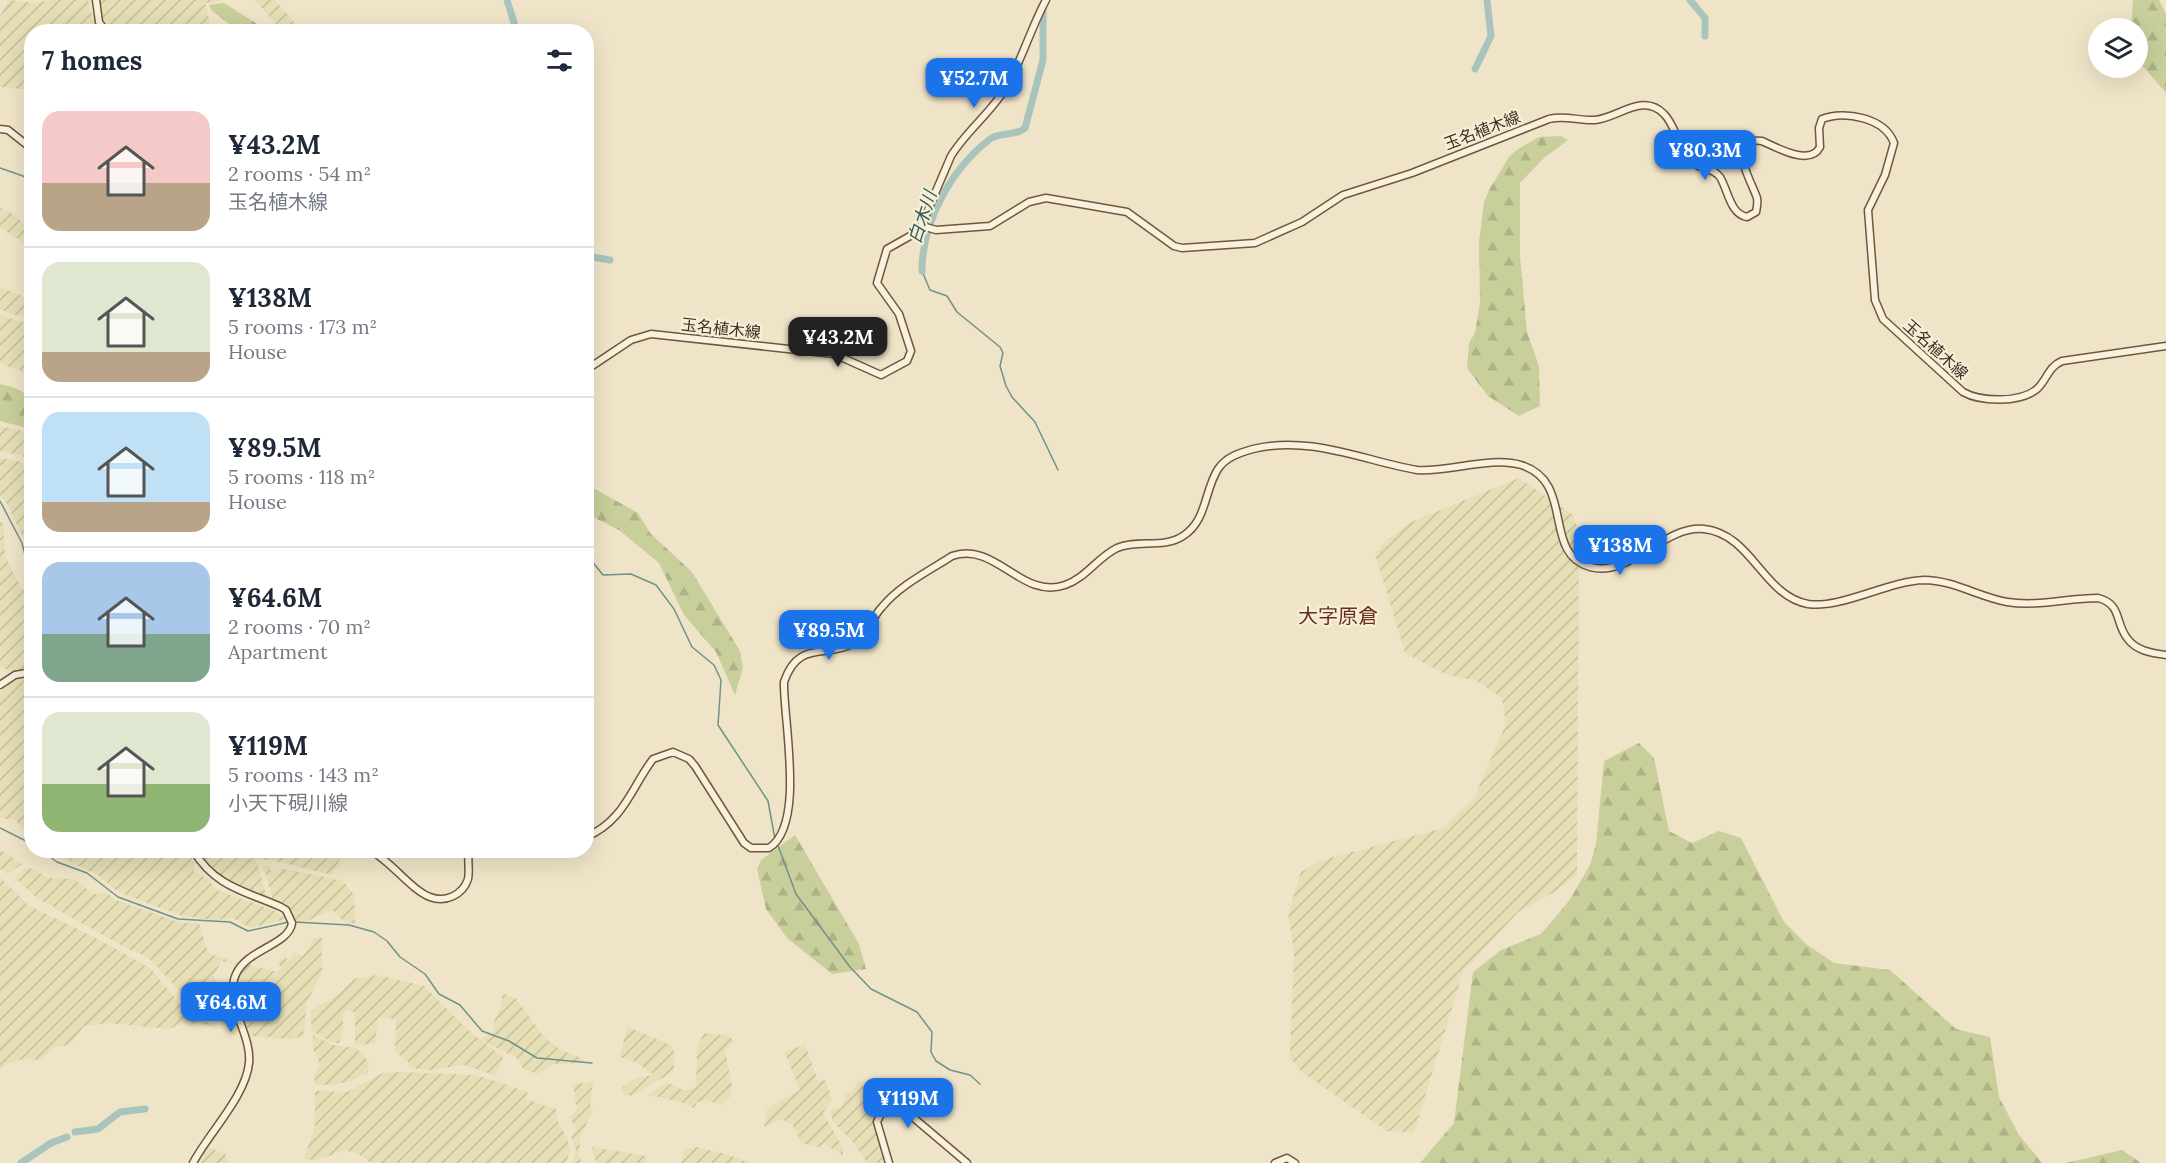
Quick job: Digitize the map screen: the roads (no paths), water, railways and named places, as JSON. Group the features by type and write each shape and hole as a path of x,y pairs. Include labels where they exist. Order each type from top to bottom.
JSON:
{"street":[{"path":"96,0 101,24"},
{"path":"928,228 951,156 958,144 996,103 1008,85 1046,0"},
{"name":"玉名植木線","path":"594,364 631,339 651,334 834,354 875,374 891,372 907,361 911,351 899,314 879,288 877,277 887,249 928,228 990,226 1029,202 1047,198 1127,212 1174,246 1182,248 1255,243 1302,222 1343,195 1412,173 1549,119 1560,117 1601,119 1620,110 1647,106 1654,106 1663,112 1690,160 1719,176 1734,208 1742,216 1747,217 1756,212 1758,200 1743,164 1743,149 1746,145 1756,140 1800,156 1811,155 1820,147 1819,128 1822,119 1862,118 1872,120 1885,128 1894,143 1885,175 1868,210 1872,275 1878,310 1882,319 1963,392 1973,396 2016,398 2036,390 2050,369 2062,361 2166,346"},
{"path":"0,129 8,130 24,143"},
{"path":"594,833 606,827 621,812 653,759 673,752 689,759 744,843 759,849 769,848 780,836 790,783 784,682 789,667 802,655 845,646 857,641 890,598 952,556 962,553 981,554 1024,581 1047,587 1065,585 1076,580 1106,554 1124,546 1176,540 1191,530 1197,521 1209,497 1215,475 1226,460 1241,452 1277,443 1306,444 1417,470 1434,471 1502,462 1523,465 1541,476 1549,485 1557,505 1563,543 1567,550 1582,563 1592,567 1614,565 1672,536 1690,530 1704,529 1732,539 1779,589 1796,601 1820,604 1925,580 1947,583 2014,603 2098,598 2106,600 2115,608 2126,638 2136,646 2166,656"},
{"path":"0,685 15,675 24,673"},
{"path":"193,1163 241,1088 249,1066 248,1046 233,995 235,975 254,953 286,935 291,921 286,910 281,907 216,878 200,858"},
{"path":"383,858 423,893 429,897 443,899 452,897 464,888 469,873 470,858"},
{"path":"889,1163 877,1128 879,1115 889,1097 967,1163"},
{"path":"1275,1163 1287,1158 1295,1163"}],"waterway":[{"path":"507,0 514,24"},
{"path":"1475,69 1491,36 1487,0"},
{"path":"1690,0 1705,18 1705,36"},
{"name":"白木川","path":"922,271 927,234 941,198 951,181 963,165 990,139 1025,128 1043,60 1043,9"},
{"path":"0,168 24,177"},
{"path":"594,257 610,260"},
{"path":"922,271 930,290 947,296 957,312 1000,347 1003,353 1000,366 1006,386 1012,397 1035,422 1058,470"},
{"path":"0,501 24,551"},
{"path":"594,564 603,575 631,574 656,585 674,609 692,647 714,665 721,680 718,725 768,801 775,839"},
{"path":"0,828 24,840"},
{"path":"777,843 796,894 850,967 871,989 917,1012 932,1032 931,1052 936,1061 950,1070 970,1075 980,1084"},
{"path":"52,858 87,873 118,897 178,919 230,922 248,931 289,922"},
{"path":"294,922 349,925 374,932 387,941 400,957 425,974 439,994 460,1005 482,1031 509,1041 537,1058 592,1063"},
{"path":"75,1132 98,1129 120,1112 145,1109"},
{"path":"21,1163 51,1143 67,1137"}],"district":[{"name":"大字原倉","path":"1338,615"}]}
